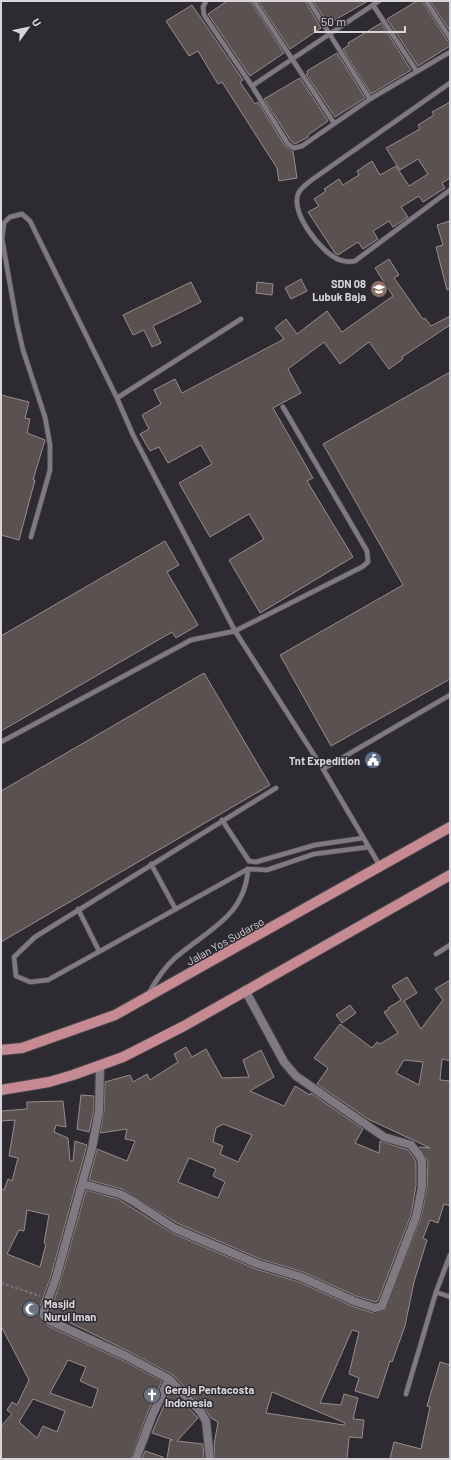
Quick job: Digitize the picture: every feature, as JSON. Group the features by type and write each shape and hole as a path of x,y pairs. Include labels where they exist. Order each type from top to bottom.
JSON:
{"main road":[{"name":"Jalan Yos Sudarso","path":"1,1050 22,1048 84,1028 115,1015 145,1000 381,868 450,827"},
{"path":"1,1090 48,1082 100,1066 123,1057 184,1026 450,874"}],"street":[{"path":"83,1184 120,1194 174,1228 258,1264 301,1277 354,1301 375,1308 382,1306 416,1217 422,1187 422,1161 420,1155 411,1145 384,1137 296,1076 284,1062 245,990"},
{"path":"100,1066 99,1112 83,1184 56,1278 44,1311 47,1319 126,1356 169,1379 200,1411 206,1421 210,1459"},
{"path":"136,1459 152,1416 169,1379"}],"lane":[{"path":"206,1 203,7 204,15 292,147 297,148 302,146 370,99 416,70 450,52"},
{"path":"254,1 334,124"},
{"path":"309,1 370,99"},
{"path":"252,86 329,33 379,1"},
{"path":"426,1 450,38"},
{"path":"373,5 416,70"},
{"path":"450,83 313,179 299,192 297,201 303,222 315,239 327,253 346,262 355,261 450,190"},
{"path":"31,537 50,470 50,445 45,418 23,350 12,301 2,239 4,223 10,217 22,214 30,221 117,398 133,435 236,631 323,769 381,868"},
{"path":"117,398 241,319"},
{"path":"1,742 192,640 236,631 362,567 368,562 367,551 283,407"},
{"path":"323,769 450,696"},
{"path":"276,788 35,936 14,957 16,976 30,982 48,980 248,869 267,870 314,854 369,847"},
{"path":"222,820 249,861 256,862 316,845 363,838"},
{"path":"151,864 176,908"},
{"path":"145,1000 160,975 174,959 230,915 241,898 248,869"},
{"path":"78,909 99,951"},
{"path":"436,954 450,945"},
{"path":"406,1394 436,1292 450,1255"},
{"path":"436,1292 450,1297"}],"path":[{"path":"1,1283 48,1298"}],"building":[{"path":"227,1 250,1 284,53 250,76 208,14"},
{"path":"258,1 305,1 321,28 290,49"},
{"path":"313,1 368,1 328,24"},
{"path":"417,1 422,1 447,40 450,42 450,46 418,66 387,19"},
{"path":"430,1 450,1 450,31"},
{"path":"192,5 243,80 240,82 255,104 258,102 285,146 293,151 297,178 279,181 277,168 222,82 218,84 198,51 189,56 166,21"},
{"path":"381,23 411,70 371,94 343,49 349,45 348,43"},
{"path":"337,53 365,98 335,117 306,74 308,73 307,71"},
{"path":"300,78 328,121 308,135 308,137 295,144 291,141 264,99"},
{"path":"450,102 450,178 442,183 445,188 423,202 419,196 401,207 408,217 393,227 389,221 373,231 378,239 363,249 358,242 338,255 335,253 308,212 319,206 314,199 326,191 324,189 339,179 343,185 359,175 357,171 372,161 380,175 396,166 409,186 428,174 418,159 400,170 386,148 420,129 418,125 434,115 432,112"},
{"path":"450,221 450,289 447,290 436,247 443,245 437,225"},
{"path":"389,259 399,275 394,278 423,319 425,318 431,326 450,316 450,325 402,357 403,359 389,369 369,342 340,364 324,342 288,369 301,393 273,408 313,478 307,481 353,557 260,613 229,560 264,539 249,514 210,537 179,483 212,464 201,445 168,463 159,447 150,451 140,434 149,429 142,415 161,404 154,390 175,379 182,393 284,339 275,328 286,319 297,334 327,311 342,332 393,296 375,268"},
{"path":"301,279 307,291 291,299 285,288"},
{"path":"191,282 201,302 153,326 161,343 152,347 144,330 133,335 123,315"},
{"path":"257,282 273,284 272,295 256,293"},
{"path":"450,372 450,679 331,746 280,655 403,585 323,444"},
{"path":"1,395 29,402 25,418 30,419 27,433 45,440 33,480 35,480 19,540 1,535"},
{"path":"165,541 179,565 167,572 198,625 176,638 172,632 1,731 1,636"},
{"path":"204,673 270,785 1,942 1,791"},
{"path":"407,977 417,993 404,1001 421,1029 443,1000 435,989 450,980 450,1061 442,1059 440,1080 450,1081 450,1206 444,1204 438,1223 430,1220 423,1238 427,1240 414,1282 405,1326 392,1362 390,1361 378,1398 355,1391 359,1378 349,1374 359,1332 352,1330 320,1403 341,1405 344,1394 358,1398 353,1419 364,1420 362,1438 349,1437 347,1459 215,1459 214,1445 218,1422 211,1418 204,1407 173,1375 50,1313 86,1190 118,1199 172,1233 256,1269 299,1282 352,1306 373,1313 385,1310 421,1218 427,1188 428,1161 419,1147 430,1148 368,1119 317,1084 328,1068 314,1058 340,1024 372,1048 377,1042 380,1044 398,1033 384,1012 401,1000 392,986","holes":["404,1060 423,1062 419,1085 396,1073","272,1392 345,1423 344,1425 266,1413"]},
{"path":"350,1005 356,1013 342,1023 336,1015"},
{"path":"186,1047 192,1057 206,1049 222,1078 249,1077 243,1060 261,1050 274,1077 250,1091 284,1106 295,1086 310,1095 311,1093 363,1129 355,1143 379,1153 380,1141 408,1150 416,1162 416,1186 411,1215 378,1301 375,1302 356,1296 303,1272 260,1259 177,1223 122,1189 89,1180 97,1149 127,1161 135,1141 125,1139 127,1129 100,1133 104,1111 105,1082 130,1075 133,1082 147,1074 150,1080 178,1062 174,1054","holes":["223,1124 252,1135 238,1162 220,1154 223,1146 213,1142 216,1128","189,1158 216,1169 213,1176 225,1182 218,1198 178,1182"]},
{"path":"81,1095 94,1096 94,1110 89,1132 77,1129"},
{"path":"63,1101 66,1127 56,1125 54,1132 68,1138 70,1161 73,1161 75,1141 87,1145 51,1276 39,1309 39,1316 48,1326 124,1361 162,1381 147,1414 131,1459 1,1459 1,1426 12,1414 7,1410 12,1402 17,1405 29,1380 1,1326 1,1189 4,1190 8,1179 12,1181 18,1158 9,1156 15,1120 1,1121 1,1111 27,1109 27,1102","holes":["27,1210 49,1215 44,1243 46,1244 40,1267 7,1254 19,1230 24,1231","68,1360 86,1367 80,1381 98,1389 92,1408 50,1393","33,1399 65,1411 57,1432 43,1426 37,1438 19,1422"]},
{"path":"440,1362 450,1365 450,1459 390,1459 394,1442 421,1449 430,1407 427,1406"},
{"path":"171,1389 198,1418 177,1441 203,1444 204,1459 167,1459 170,1440 173,1440 152,1433"},
{"path":"145,1451 163,1457 163,1459 142,1459"}],"place":[{"name":"SDN 08 Lubuk Baja","path":"379,289"},
{"name":"Tnt Expedition","path":"373,760"},
{"name":"Masjid Nurul Iman","path":"31,1309"},
{"name":"Geraja Pentacosta Indonesia","path":"152,1395"}]}
